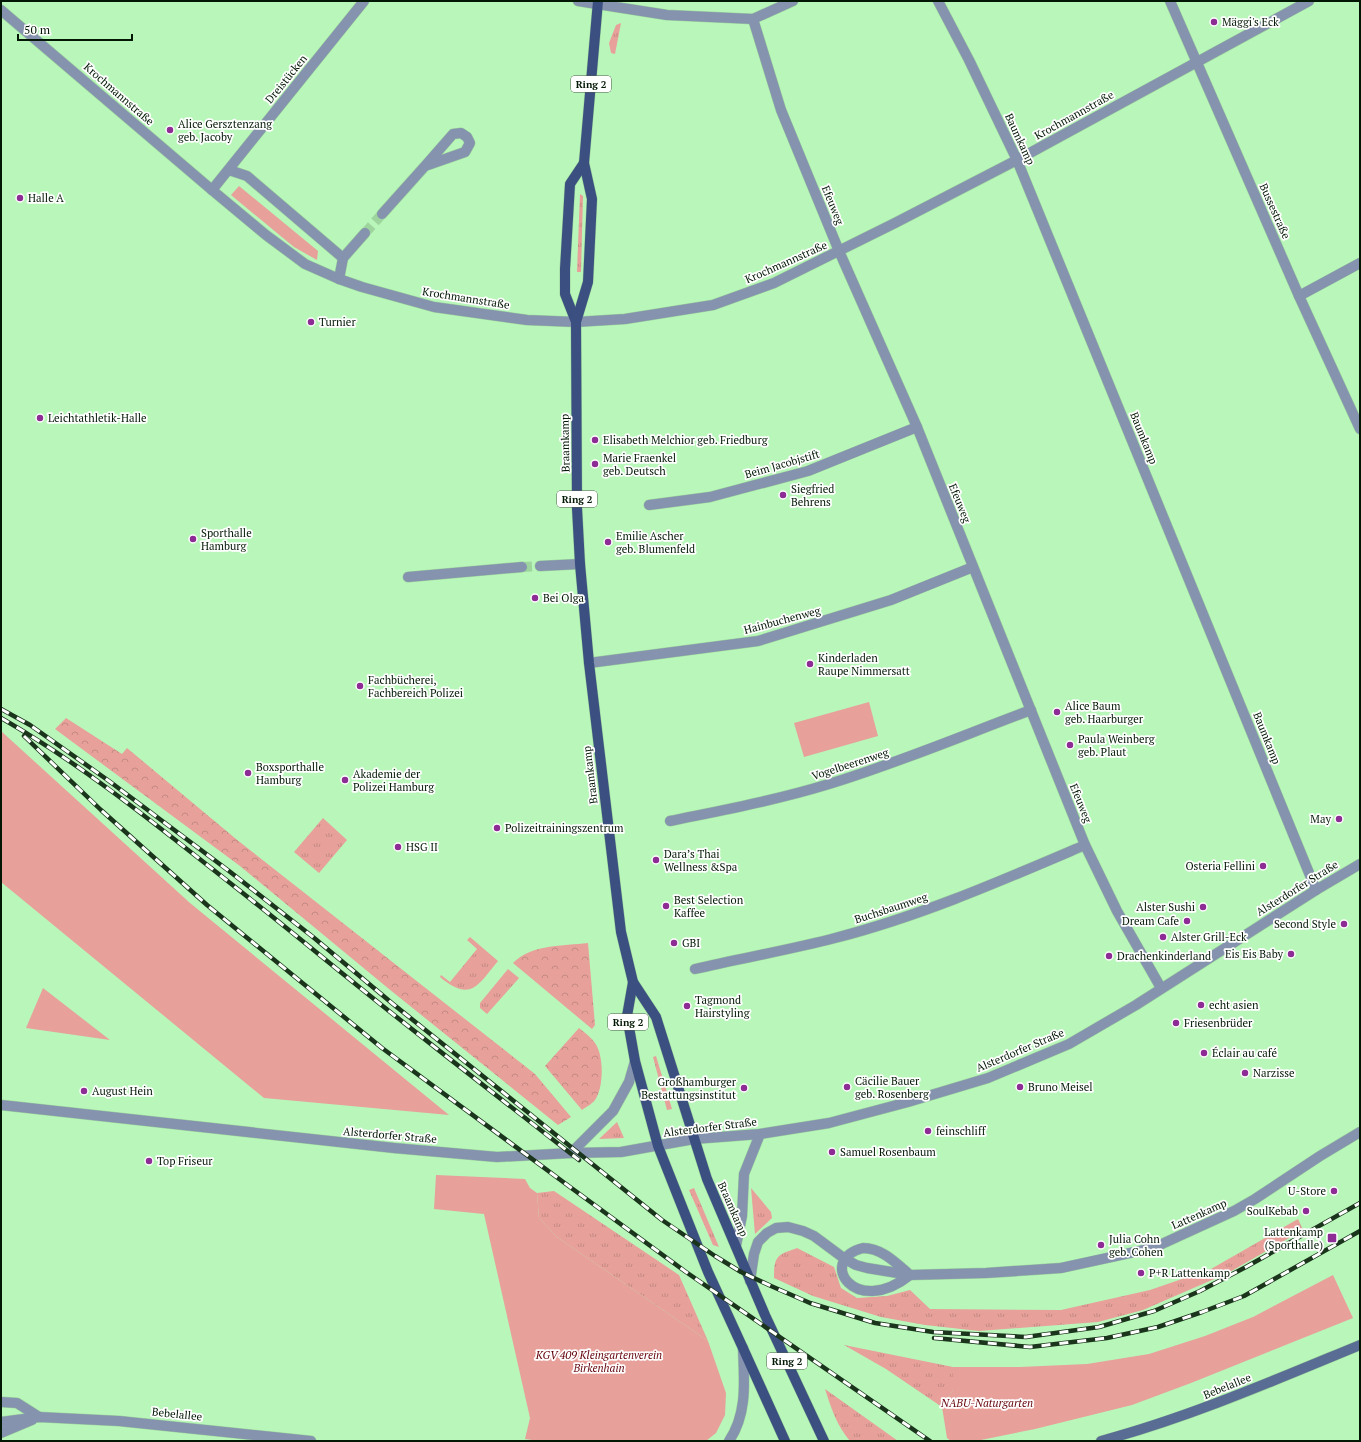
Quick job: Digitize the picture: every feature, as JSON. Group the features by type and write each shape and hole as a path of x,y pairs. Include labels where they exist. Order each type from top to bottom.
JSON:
{"main road":[{"name":"Braamkamp","path":"598,3 584,163 592,199 588,282 576,322 578,508 580,564 589,663 621,932 633,982 656,1017 707,1179 765,1315 824,1441"},
{"name":"Braamkamp","path":"576,322 565,294 565,269 570,184 584,163"},
{"name":"Braamkamp","path":"633,982 627,1016 635,1061 658,1146 708,1272 785,1441"},
{"name":"Bebelallee","path":"1101,1441 1141,1430 1201,1410 1360,1345"}],"street":[{"name":"Dreistücken","path":"212,190 364,1"},
{"path":"578,1 667,15 753,19 793,1"},
{"name":"Baumkamp","path":"938,1 969,60 1017,160 1316,890"},
{"name":"Bussestraße","path":"1170,1 1299,296 1360,429"},
{"name":"Krochmannstraße","path":"1,10 212,190 266,235 305,264 362,287 434,307 527,320 576,322 625,319 713,305 774,283 1017,160 1309,1"},
{"name":"Efeuweg","path":"753,19 781,110 839,251 917,428 1085,845 1117,911 1162,988"},
{"path":"382,214 425,166"},
{"path":"229,170 247,176 343,258"},
{"path":"339,279 343,258 365,233"},
{"path":"1299,296 1360,263"},
{"name":"Beim Jacobjstift","path":"649,505 710,497 808,471 917,428"},
{"path":"540,566 580,564"},
{"name":"Hainbuchenweg","path":"589,663 758,641 891,600 973,567"},
{"path":"408,577 522,568"},
{"name":"Vogelbeerenweg","path":"670,821 777,799 829,784 870,771 1031,710"},
{"name":"Buchsbaumweg","path":"696,968 835,938 892,921 978,891 1085,845"},
{"name":"Alsterdorfer Straße","path":"1,1105 409,1150 497,1157 621,1152 694,1140 760,1134 829,1124 988,1078 1069,1044 1162,988 1316,890 1360,864"},
{"path":"571,1153 613,1112 629,1082 635,1061"},
{"name":"Lattenkamp","path":"750,1281 754,1254 758,1242 776,1228 788,1227 814,1236 845,1259 867,1268 910,1275 986,1273 1061,1268 1152,1248 1255,1200 1320,1156 1360,1132"},
{"path":"736,1246 742,1216 744,1174 760,1134"},
{"path":"868,1248 884,1254 910,1275 891,1287 865,1291 858,1290 848,1284 843,1276 842,1268 845,1259 848,1255 858,1249 868,1248"},
{"path":"730,1441 740,1421 744,1396 742,1346"},
{"name":"Bebelallee","path":"1,1402 17,1403 39,1417"},
{"path":"1,1433 39,1417"},
{"name":"Bebelallee","path":"1,1422 39,1417 119,1421 311,1441"}],"green space":[{"path":"621,23 615,54 611,53 609,43 616,25"},
{"path":"239,186 318,251 317,260 294,247 231,195"},
{"path":"580,194 583,196 581,272 577,272"},
{"path":"869,702 878,736 804,757 794,723"},
{"path":"66,718 122,754 127,748 236,839 535,1074 571,1117 558,1125 389,989 240,866 55,729"},
{"path":"1,731 190,903 449,1115 264,1098 1,882"},
{"path":"323,818 347,840 319,873 294,852"},
{"path":"470,937 498,961 485,977 473,988 467,990 459,989 440,977 441,975 450,982 477,949 467,940"},
{"path":"588,943 595,1025 592,1029 513,963 529,952 538,949"},
{"path":"508,969 519,978 487,1014 480,1008 480,1003"},
{"path":"43,988 110,1040 26,1028"},
{"path":"579,1028 592,1039 598,1048 602,1072 598,1095 591,1104 582,1110 545,1066"},
{"path":"656,1056 672,1109 667,1110 653,1057"},
{"path":"617,1122 624,1138 599,1139"},
{"name":"KGV 409 Kleingartenverein Birkenhain","path":"436,1175 525,1179 530,1188 537,1193 539,1218 557,1237 708,1341 726,1393 725,1415 716,1433 706,1441 539,1441 525,1439 530,1418 484,1214 434,1209"},
{"path":"694,1188 719,1247 713,1245 689,1190"},
{"path":"751,1188 771,1212 772,1218 755,1234"},
{"path":"554,1191 679,1275 708,1341 557,1237 539,1218 537,1193"},
{"path":"1298,1219 1303,1230 1228,1273 1143,1310 1098,1322 979,1331 925,1325 881,1317 813,1296 774,1278 775,1265 778,1257 797,1248 834,1267 841,1288 857,1298 887,1296 910,1290 930,1309 1061,1310 1150,1290 1211,1269"},
{"name":"NABU-Naturgarten","path":"1333,1275 1353,1318 1132,1405 1035,1429 976,1441 951,1441 947,1438 942,1407 953,1390 953,1367 1020,1367 1087,1364 1149,1354 1205,1336 1253,1317"},
{"path":"844,1345 953,1367 953,1390 942,1407 886,1369"},
{"path":"825,1389 898,1441 850,1441 838,1423"}],"tunnel":[{"path":"365,233 382,214"},
{"path":"522,567 540,566"}],"railway":[{"path":"1,709 30,725 109,781 229,871 313,937 393,1004 662,1220 741,1272 810,1303 875,1323 933,1332 1026,1337 1099,1327 1154,1311 1200,1291 1360,1203"},
{"path":"1,718 65,758 155,824 389,1011 579,1160"},
{"path":"24,736 101,810 207,905 382,1048 686,1272 930,1441"},
{"path":"934,1338 1030,1347 1107,1338 1158,1327 1244,1296 1360,1231"}],"place":[{"name":"Mäggi's Eck","path":"1214,22"},
{"name":"Alice Gersztenzang geb. Jacoby","path":"170,130"},
{"name":"Halle A","path":"20,198"},
{"name":"Turnier","path":"311,322"},
{"name":"Leichtathletik-Halle","path":"40,418"},
{"name":"Elisabeth Melchior geb. Friedburg","path":"595,440"},
{"name":"Marie Fraenkel geb. Deutsch","path":"595,464"},
{"name":"Siegfried Behrens","path":"783,495"},
{"name":"Sporthalle Hamburg","path":"193,539"},
{"name":"Emilie Ascher geb. Blumenfeld","path":"608,542"},
{"name":"Bei Olga","path":"535,598"},
{"name":"Kinderladen Raupe Nimmersatt","path":"810,664"},
{"name":"Fachbücherei, Fachbereich Polizei","path":"360,686"},
{"name":"Alice Baum geb. Haarburger","path":"1057,712"},
{"name":"Paula Weinberg geb. Plaut","path":"1070,745"},
{"name":"Boxsporthalle Hamburg","path":"248,773"},
{"name":"Akademie der Polizei Hamburg","path":"345,780"},
{"name":"May","path":"1339,819"},
{"name":"Polizeitrainingszentrum","path":"497,828"},
{"name":"HSG II","path":"398,847"},
{"name":"Dara’s Thai Wellness &Spa","path":"656,860"},
{"name":"Osteria Fellini","path":"1263,866"},
{"name":"Best Selection Kaffee","path":"666,906"},
{"name":"Alster Sushi","path":"1203,907"},
{"name":"Dream Cafe","path":"1187,921"},
{"name":"Second Style","path":"1344,924"},
{"name":"Alster Grill-Eck","path":"1163,937"},
{"name":"GBI","path":"674,943"},
{"name":"Eis Eis Baby","path":"1291,954"},
{"name":"Drachenkinderland","path":"1109,956"},
{"name":"echt asien","path":"1201,1005"},
{"name":"Tagmond Hairstyling","path":"687,1006"},
{"name":"Friesenbrüder","path":"1176,1023"},
{"name":"Éclair au café","path":"1204,1053"},
{"name":"Narzisse","path":"1245,1073"},
{"name":"Cäcilie Bauer geb. Rosenberg","path":"847,1087"},
{"name":"Bruno Meisel","path":"1020,1087"},
{"name":"Großhamburger Bestattungsinstitut","path":"744,1088"},
{"name":"August Hein","path":"84,1091"},
{"name":"feinschliff","path":"928,1131"},
{"name":"Samuel Rosenbaum","path":"832,1152"},
{"name":"Top Friseur","path":"149,1161"},
{"name":"U-Store","path":"1334,1191"},
{"name":"SoulKebab","path":"1306,1211"},
{"name":"Lattenkamp (Sporthalle)","path":"1332,1238"},
{"name":"Julia Cohn geb. Cohen","path":"1101,1245"},
{"name":"P+R Lattenkamp","path":"1141,1273"}]}
